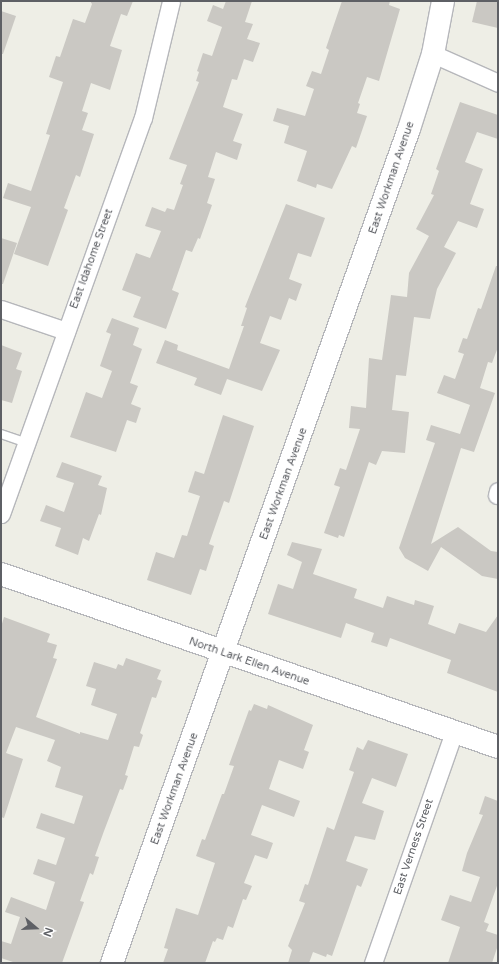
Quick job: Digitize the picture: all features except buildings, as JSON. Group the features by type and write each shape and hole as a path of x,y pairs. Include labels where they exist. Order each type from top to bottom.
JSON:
{"street":[{"name":"East Idahome Street","path":"1,514 144,118 171,1"},
{"name":"East Workman Avenue","path":"112,963 224,653 409,129 433,54 443,1"},
{"path":"433,54 498,83"},
{"path":"1,308 66,331"},
{"name":"North Lark Ellen Avenue","path":"1,574 224,653 498,747"},
{"name":"East Verness Street","path":"373,963 454,732"}],"lane":[{"path":"1,434 27,443"}]}
